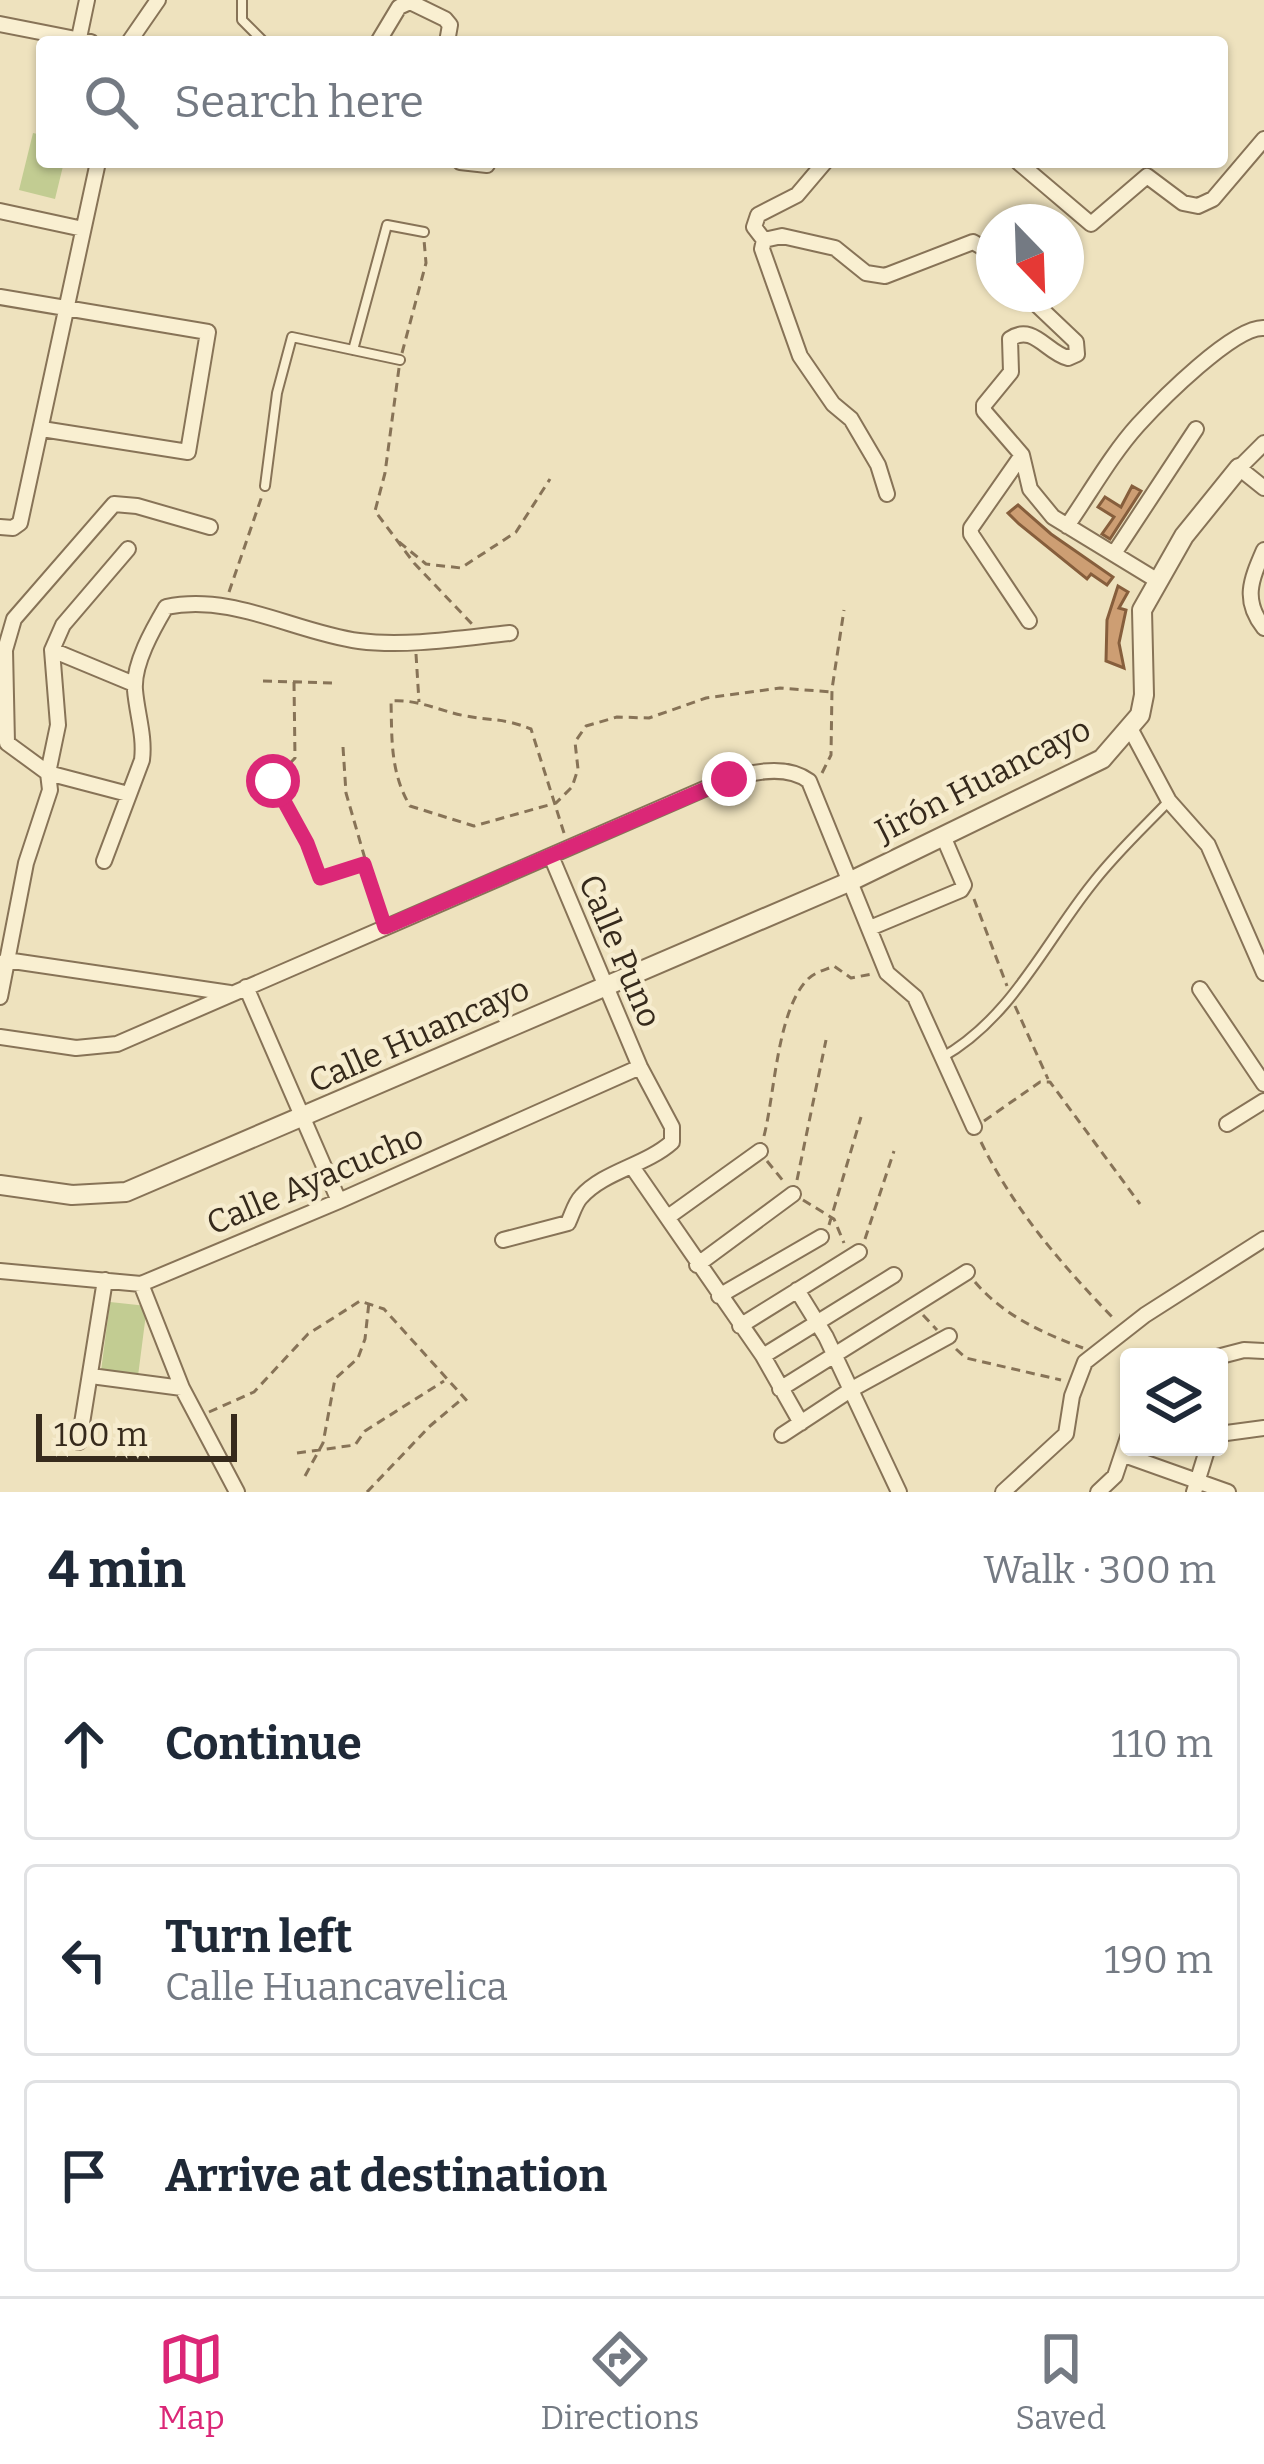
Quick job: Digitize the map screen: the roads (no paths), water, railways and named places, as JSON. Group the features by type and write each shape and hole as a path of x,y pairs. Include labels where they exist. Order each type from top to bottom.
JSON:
{"street":[{"path":"85,36 87,0"},
{"path":"133,36 158,0"},
{"path":"382,36 399,8 411,1 446,19 448,36"},
{"path":"0,24 64,36"},
{"path":"1025,168 1091,224 1147,176 1184,203 1198,206 1213,199 1264,139"},
{"path":"8,527 42,429 97,168"},
{"path":"820,168 797,195 758,215 754,227 764,241 762,249 800,356 833,404 851,419 878,465 887,494"},
{"path":"0,212 83,229"},
{"path":"764,241 782,236 835,248 866,273 885,276 976,243"},
{"path":"0,297 208,334 188,452 42,429"},
{"path":"1044,312 1076,342 1077,354 1057,356 1024,332 1010,339 1011,372 984,410 1022,455 1030,489 1053,517 1158,581"},
{"path":"1067,526 1137,426 1196,370 1247,331 1264,328"},
{"path":"1115,552 1196,429"},
{"path":"1264,442 1239,468 1264,488"},
{"path":"1022,455 971,534 1028,621"},
{"name":"Jirón Huancayo","path":"851,880 1102,759 1130,730 1140,715 1144,695 1142,610 1184,536 1239,468"},
{"path":"128,794 48,772 7,743 2,718 5,650 14,620 114,504 210,527"},
{"path":"0,997 18,893 50,790 48,772 58,725 52,650 63,625 128,549"},
{"path":"1264,550 1248,596 1264,628"},
{"path":"104,861 142,760 144,744 134,683 166,607 226,605 360,641 510,633"},
{"path":"52,650 134,683"},
{"path":"1130,730 1169,801 1208,845 1264,973"},
{"path":"0,1037 76,1048 101,1048 124,1041 729,779 796,773 811,786 885,968 915,997 974,1127"},
{"path":"870,928 961,890 964,885 944,836"},
{"name":"Calle Puno","path":"551,856 604,987 672,1126 672,1142 633,1168"},
{"name":"Calle Huancayo","path":"0,1185 110,1196 302,1119 851,880"},
{"path":"7,960 230,993"},
{"path":"246,987 339,1201"},
{"path":"1200,988 1264,1084"},
{"name":"Calle Ayacucho","path":"0,1271 141,1284 640,1066"},
{"path":"1227,1124 1264,1100"},
{"path":"668,1217 760,1151"},
{"path":"503,1240 568,1223 579,1198 633,1168 763,1357 801,1423"},
{"path":"697,1265 793,1194"},
{"path":"719,1296 821,1237"},
{"path":"1003,1492 1066,1434 1085,1362 1124,1330 1264,1239"},
{"path":"740,1326 854,1256"},
{"path":"780,1389 967,1272"},
{"path":"763,1357 894,1275"},
{"path":"80,1442 104,1280"},
{"path":"141,1284 182,1388 237,1492"},
{"path":"797,1290 852,1389 899,1492"},
{"path":"782,1435 852,1389 947,1338"},
{"path":"1228,1354 1264,1351"},
{"path":"92,1376 182,1388"},
{"path":"1228,1433 1264,1427"},
{"path":"1098,1492 1114,1476 1124,1456"},
{"path":"1126,1456 1196,1487 1228,1492"},
{"path":"1196,1487 1205,1456"}],"lane":[{"path":"242,0 242,20 258,36"},
{"path":"353,350 387,225 424,232"},
{"path":"266,486 278,393 292,338 400,360"},
{"path":"941,1058 966,1044 1011,996 1089,886 1169,801"}]}
